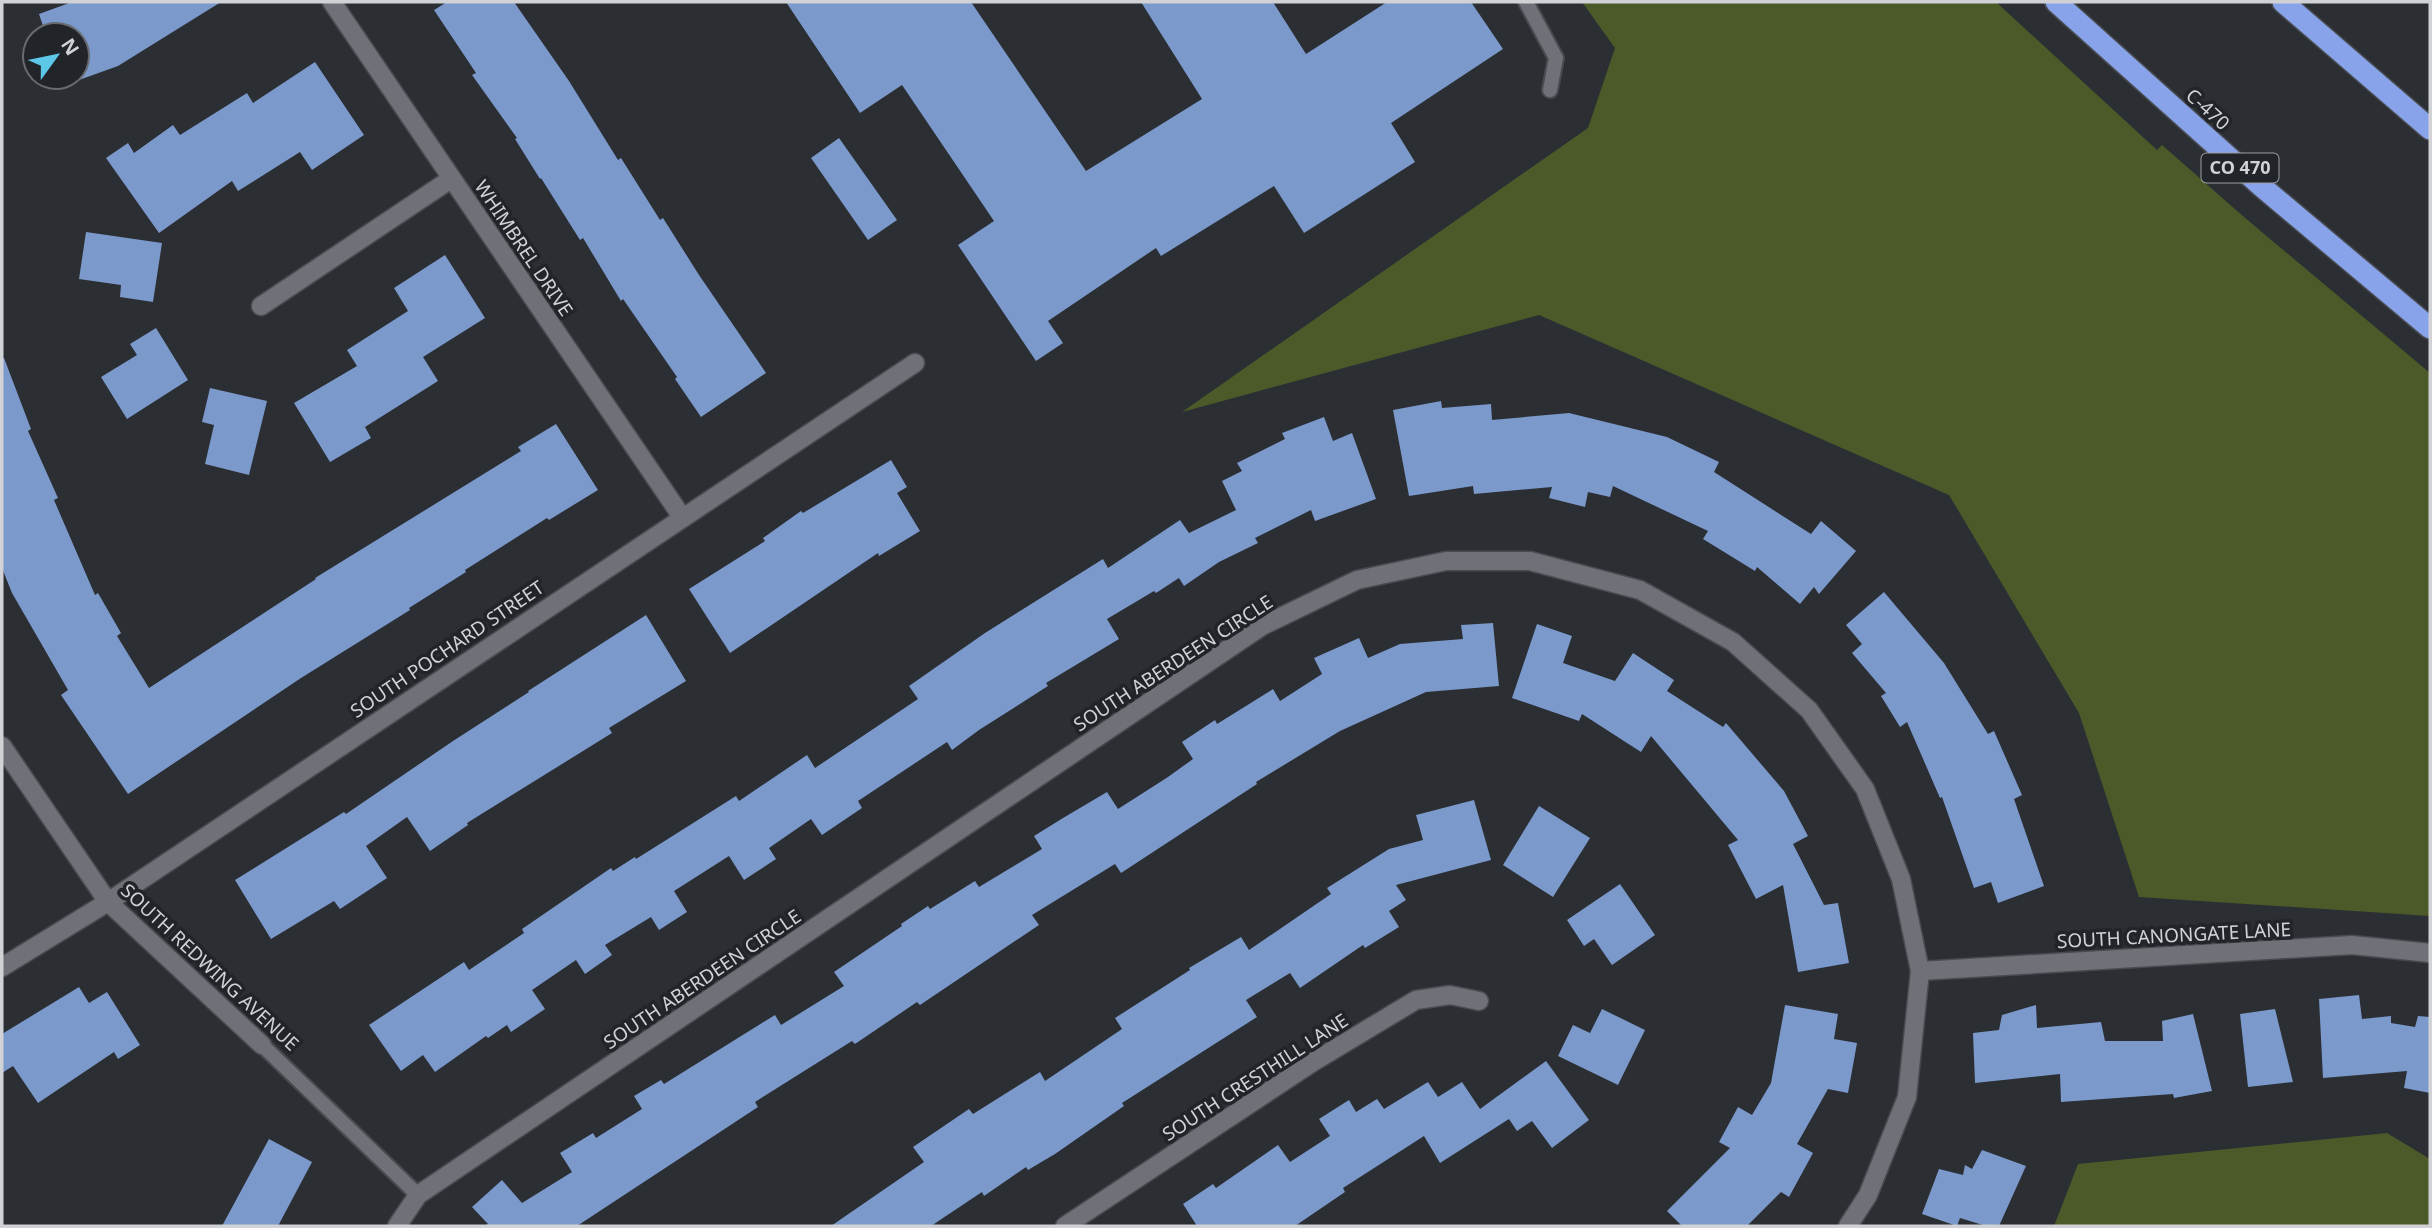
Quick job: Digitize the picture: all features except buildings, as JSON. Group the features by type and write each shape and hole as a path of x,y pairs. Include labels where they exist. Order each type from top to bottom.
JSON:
{"highway":[{"name":"C-470","path":"2056,2 2214,145 2430,328"},
{"path":"2283,2 2430,129"}],"street":[{"name":"WHIMBREL DRIVE","path":"332,2 682,517"},
{"path":"261,306 452,179"},
{"name":"SOUTH POCHARD STREET","path":"2,967 108,902 915,363"},
{"name":"SOUTH ABERDEEN CIRCLE","path":"397,1226 418,1195 1262,626 1357,580 1446,561 1530,561 1640,590 1733,642 1809,710 1865,789 1901,879 1920,971 1907,1097 1868,1195 1848,1226"},
{"name":"SOUTH REDWING AVENUE","path":"2,746 108,902 262,1045"},
{"name":"SOUTH CANONGATE LANE","path":"1920,971 2352,945 2430,953"},
{"name":"SOUTH CRESTHILL LANE","path":"1065,1226 1313,1062 1416,1000 1450,995 1479,1001"}],"lane":[{"path":"1526,2 1556,58 1550,90"},
{"name":"SOUTH REDWING AVENUE","path":"262,1045 418,1195"}],"green space":[{"path":"1582,2 1996,2 2157,150 2162,145 2430,373 2430,916 2139,897 2079,713 1949,495 1539,315 1182,412 1588,128 1615,48"},
{"path":"2387,1133 2430,1159 2430,1226 2054,1226 2078,1164"}]}
